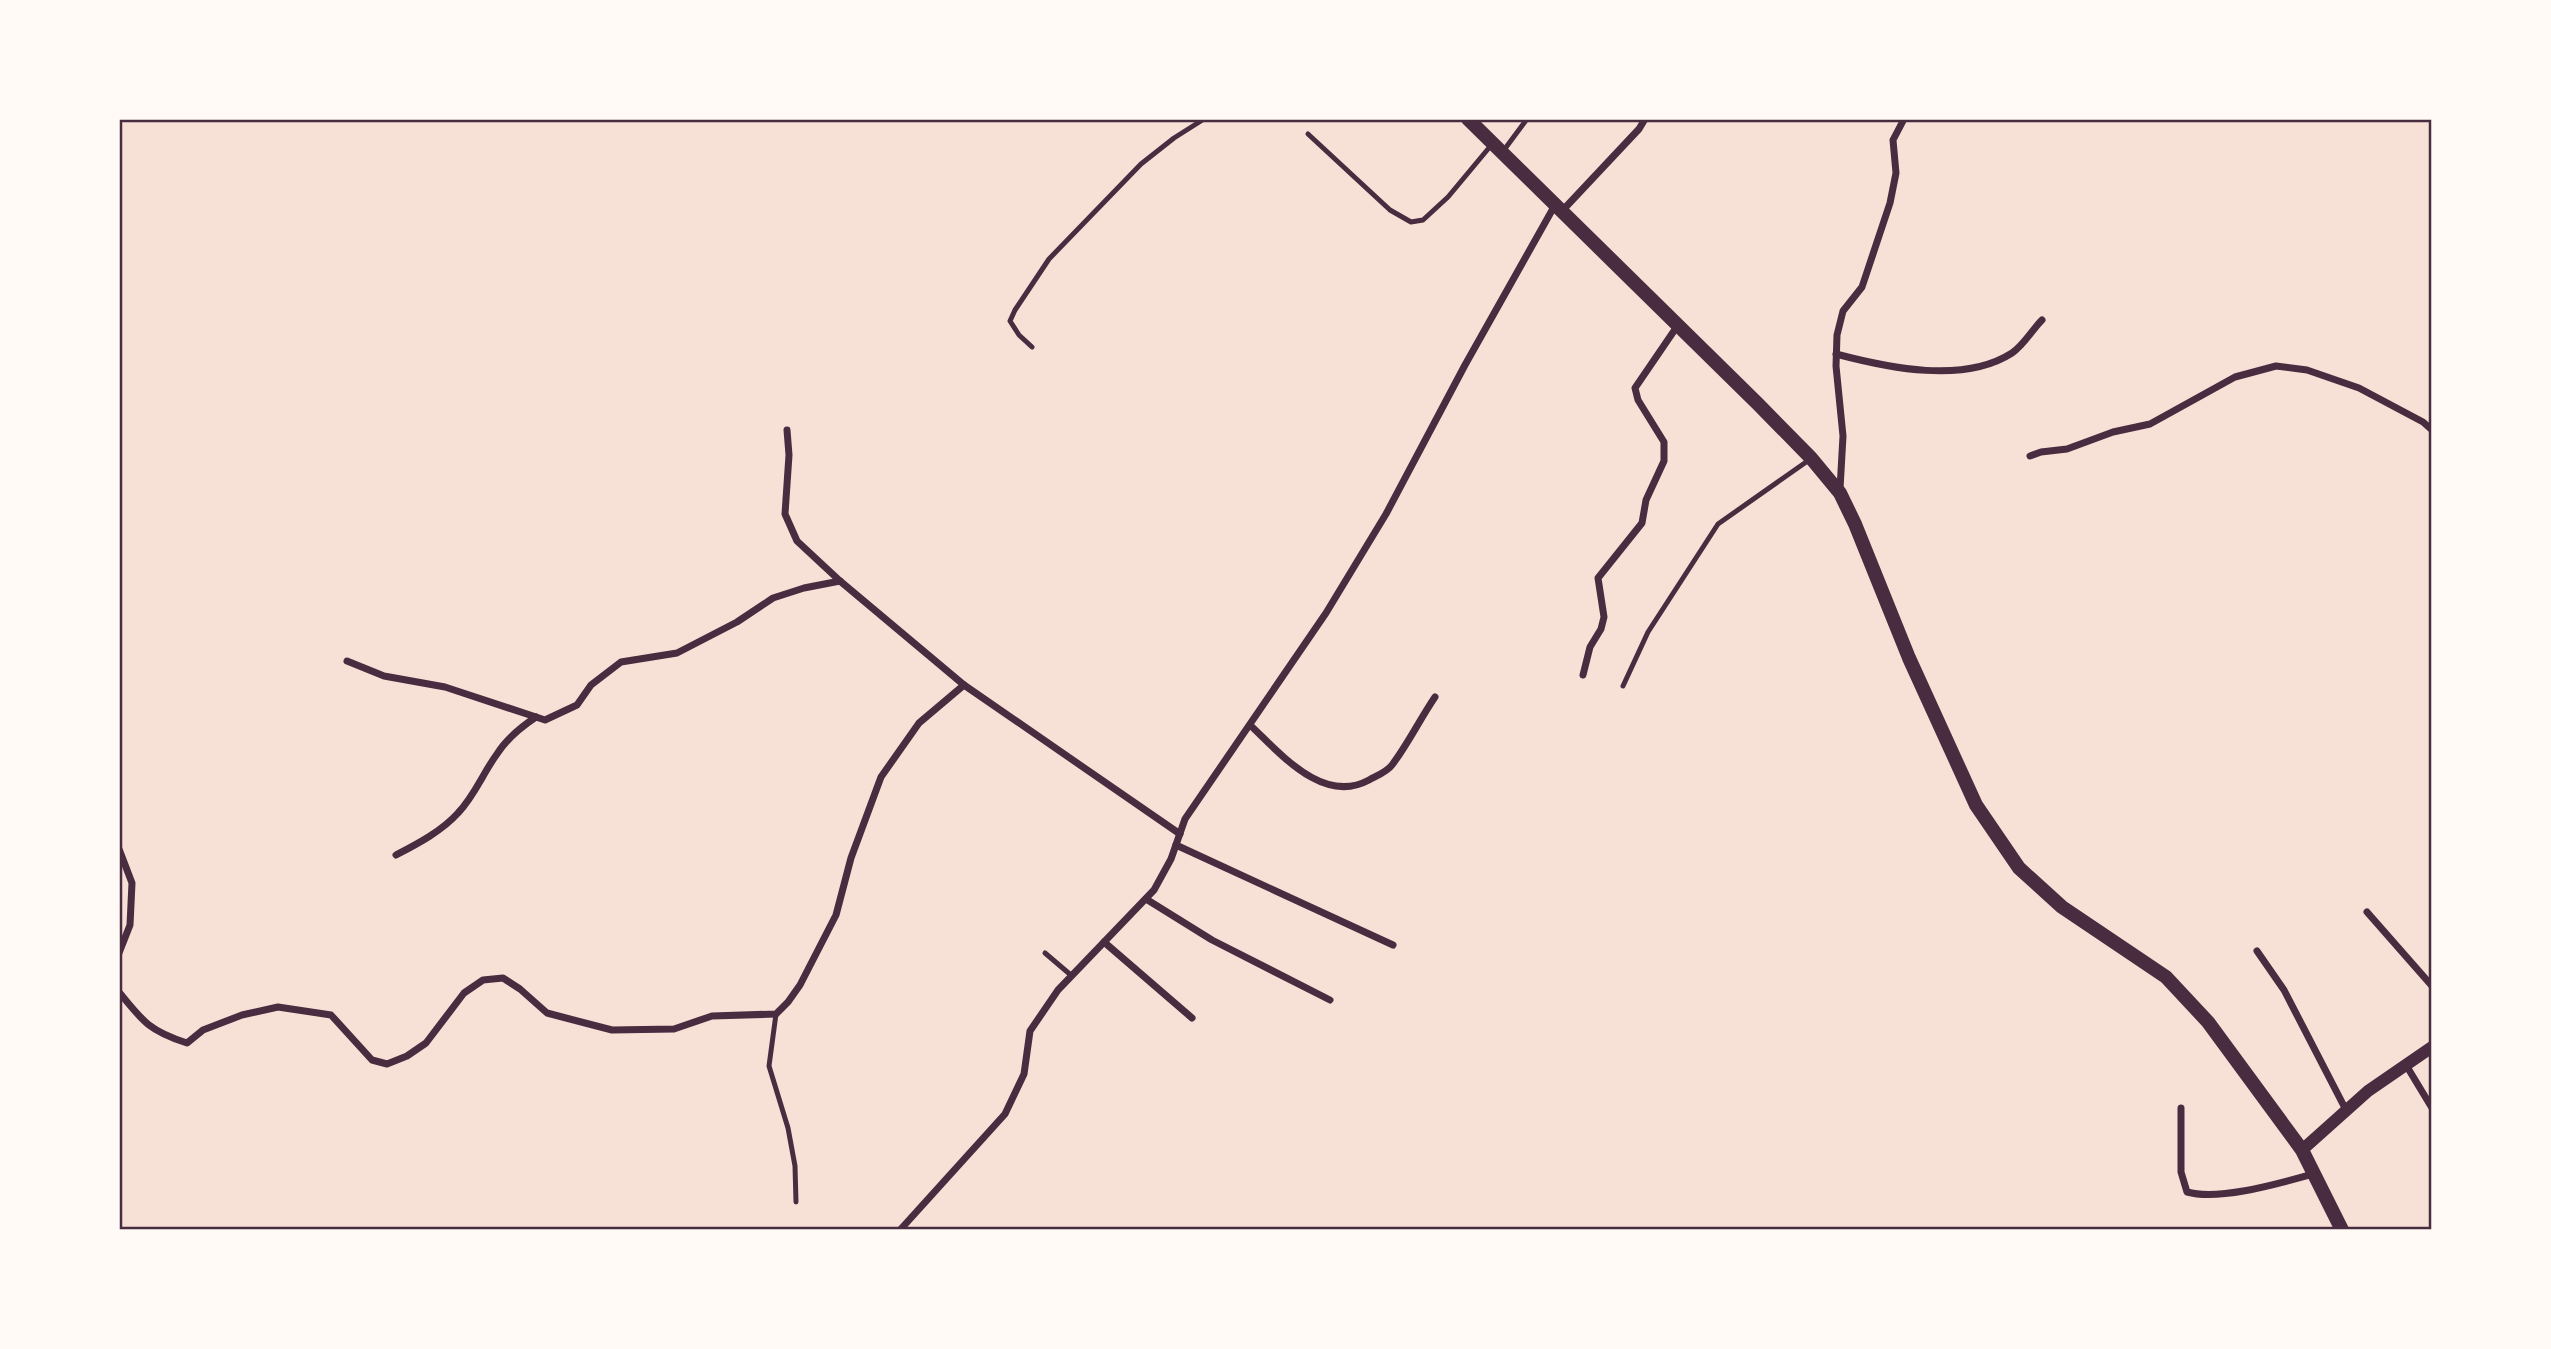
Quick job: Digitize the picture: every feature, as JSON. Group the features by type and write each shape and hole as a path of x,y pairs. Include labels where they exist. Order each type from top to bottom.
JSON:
{"main road":[{"path":"1468,119 1678,324 1811,458 1840,493 1909,658 1976,805 2019,868 2062,906 2166,977 2208,1022 2302,1150 2342,1230"}],"street":[{"path":"900,1230 1004,1114 1024,1074 1030,1031 1058,990 1154,890 1176,845 1185,819 1326,613 1386,514 1465,365 1558,208 1640,129 1645,119"},
{"path":"1840,493 1843,436 1836,354 1837,335 1843,311 1862,287 1890,203 1896,173 1893,140 1904,119"},
{"path":"1836,354 1880,365 1965,370 1987,366 2015,351 2042,320"},
{"path":"1583,675 1590,647 1601,629 1604,617 1598,578 1642,523 1646,500 1664,461 1664,443 1644,412 1635,388 1678,324"},
{"path":"2030,456 2067,449 2113,432 2150,424 2235,377 2276,366 2307,370 2359,388 2423,422 2432,430"},
{"path":"787,430 789,455 785,514 797,541 840,581 964,685 1180,834"},
{"path":"346,661 384,676 445,687 545,720 578,705 591,685 621,662 677,653 773,598 840,581"},
{"path":"119,992 143,1022 162,1035 187,1043 203,1030 242,1015 278,1007 331,1015 372,1060 387,1064 407,1056 426,1043 464,993 483,980 503,978 548,1013 612,1030 674,1029 712,1016 776,1014 800,985 836,915 851,858 881,777 919,723 964,685"},
{"path":"1250,725 1295,767 1329,786 1344,787 1363,783 1390,768 1435,696"},
{"path":"396,855 418,844 457,814 478,787 497,753 517,730 536,717"},
{"path":"1176,845 1393,945"},
{"path":"119,849 132,883 130,925 119,953"},
{"path":"1146,899 1212,940 1330,1000"},
{"path":"2367,912 2432,986"},
{"path":"1104,942 1192,1018"},
{"path":"2257,951 2284,990 2346,1110"},
{"path":"2302,1150 2368,1091 2432,1047"},
{"path":"2406,1065 2432,1108"},
{"path":"2181,1108 2181,1172 2187,1192 2199,1196 2260,1188 2314,1174"}],"lane":[{"path":"1032,346 1019,335 1010,321 1049,259 1141,164 1204,119"},
{"path":"1308,134 1390,210 1411,222 1423,220 1527,119"},
{"path":"1623,687 1648,632 1718,524 1811,458"},
{"path":"1045,953 1072,976"},
{"path":"776,1014 769,1066 788,1128 795,1166 796,1202"}]}
